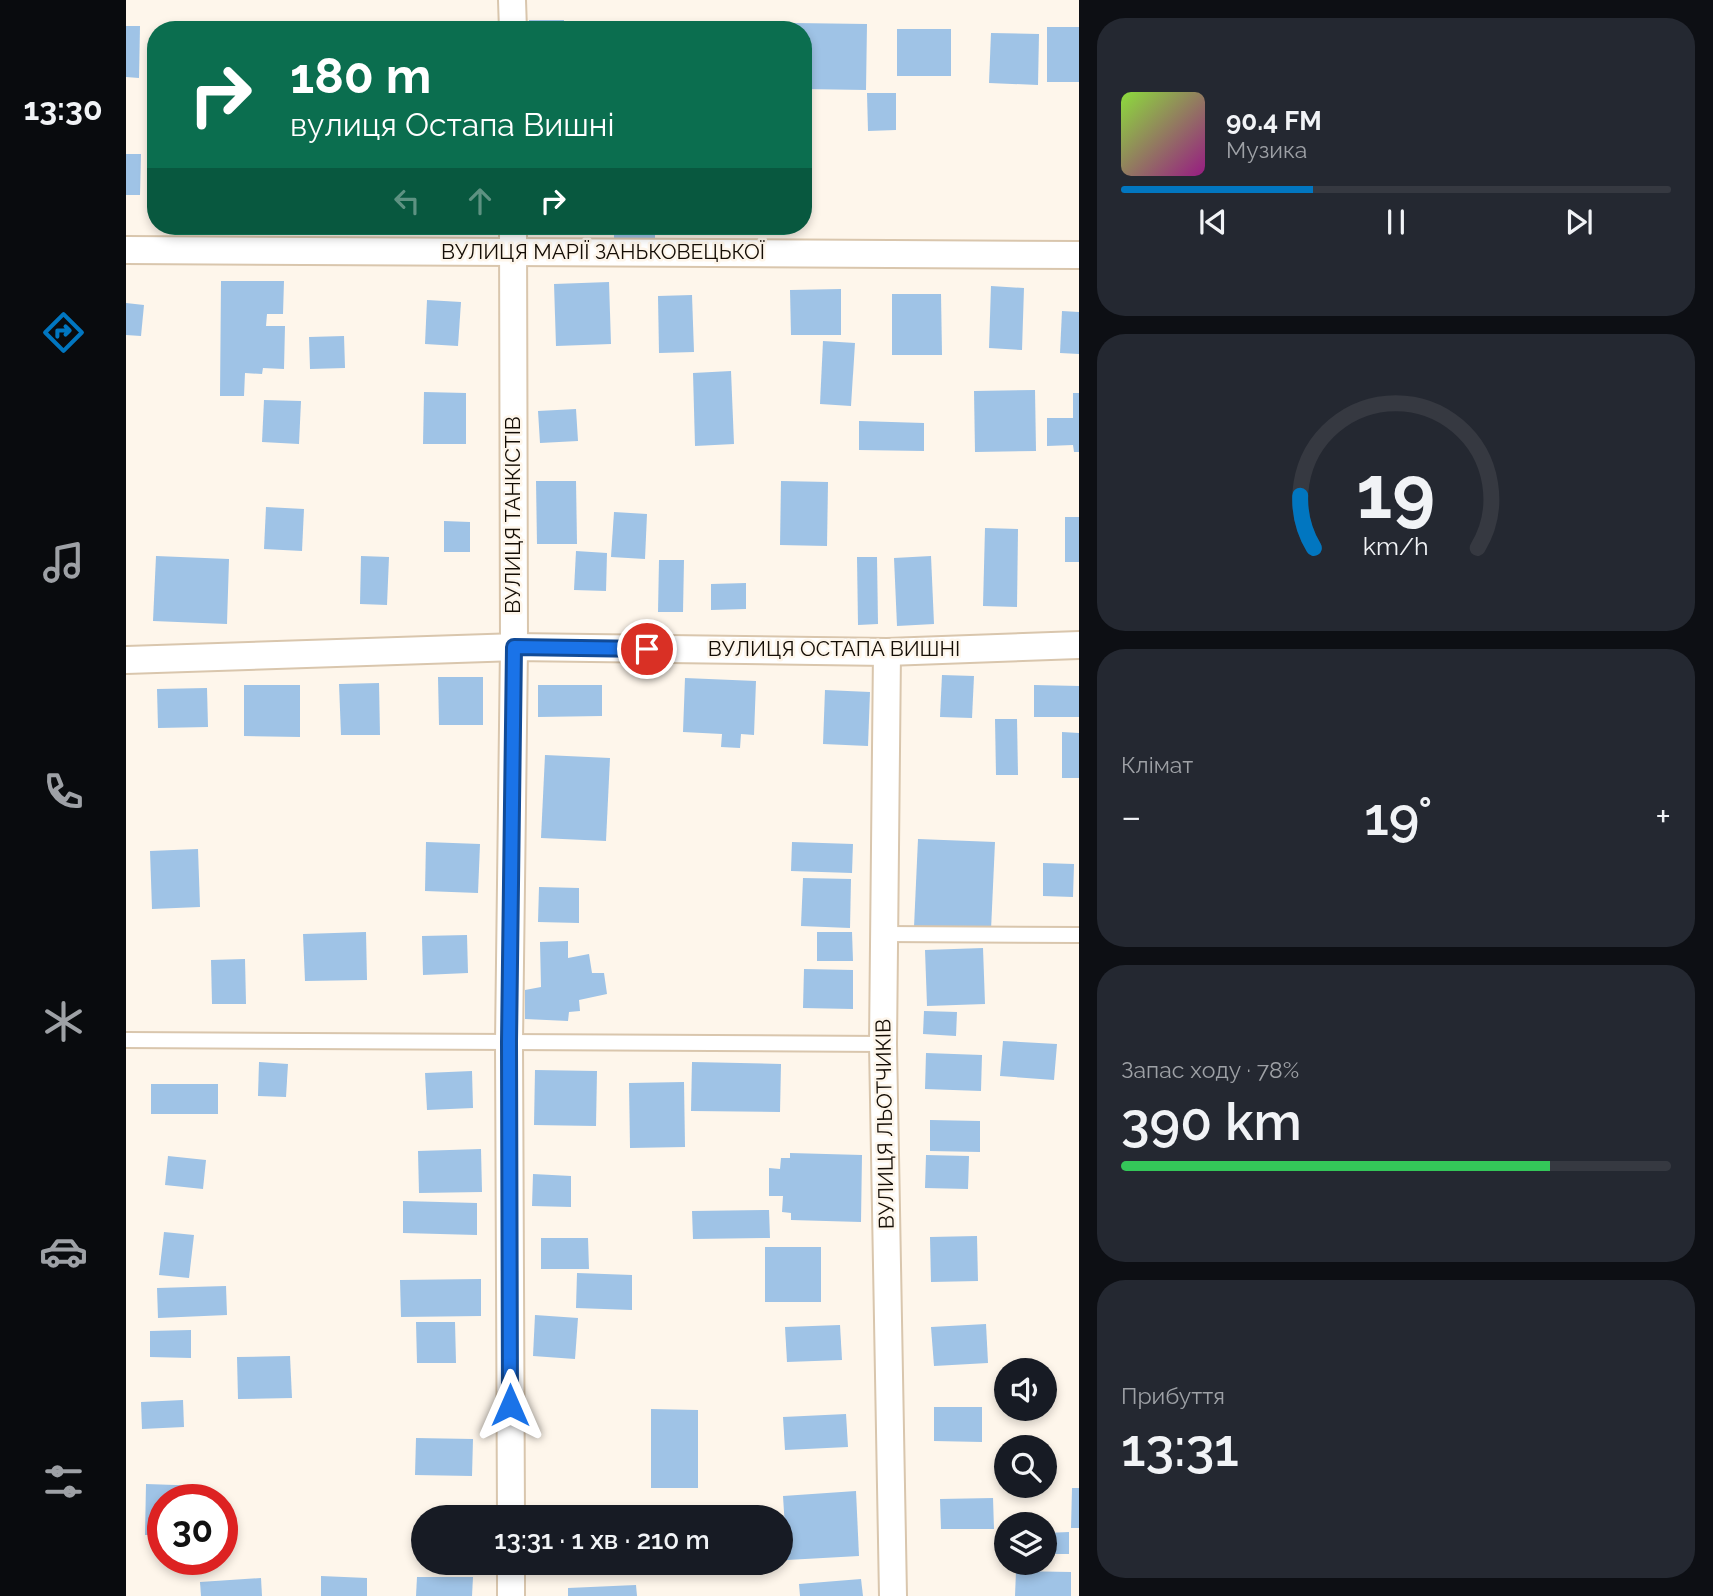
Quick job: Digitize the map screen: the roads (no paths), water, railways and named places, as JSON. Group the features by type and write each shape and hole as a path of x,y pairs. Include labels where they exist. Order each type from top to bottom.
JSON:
{"street":[{"path":"512,0 513,21"},
{"name":"ВУЛИЦЯ МАРІЇ ЗАНЬКОВЕЦЬКОЇ","path":"126,250 513,239 1079,255"},
{"name":"ВУЛИЦЯ ТАНКІСТІВ","path":"510,1505 513,239"},
{"name":"ВУЛИЦЯ ОСТАПА ВИШНІ","path":"126,660 514,647 887,652 1079,645"},
{"name":"ВУЛИЦЯ ЛЬОТЧИКІВ","path":"887,652 883,1044 893,1596"},
{"path":"511,1575 511,1596"}],"lane":[{"path":"884,934 1079,935"},
{"path":"126,1040 883,1044"}]}
